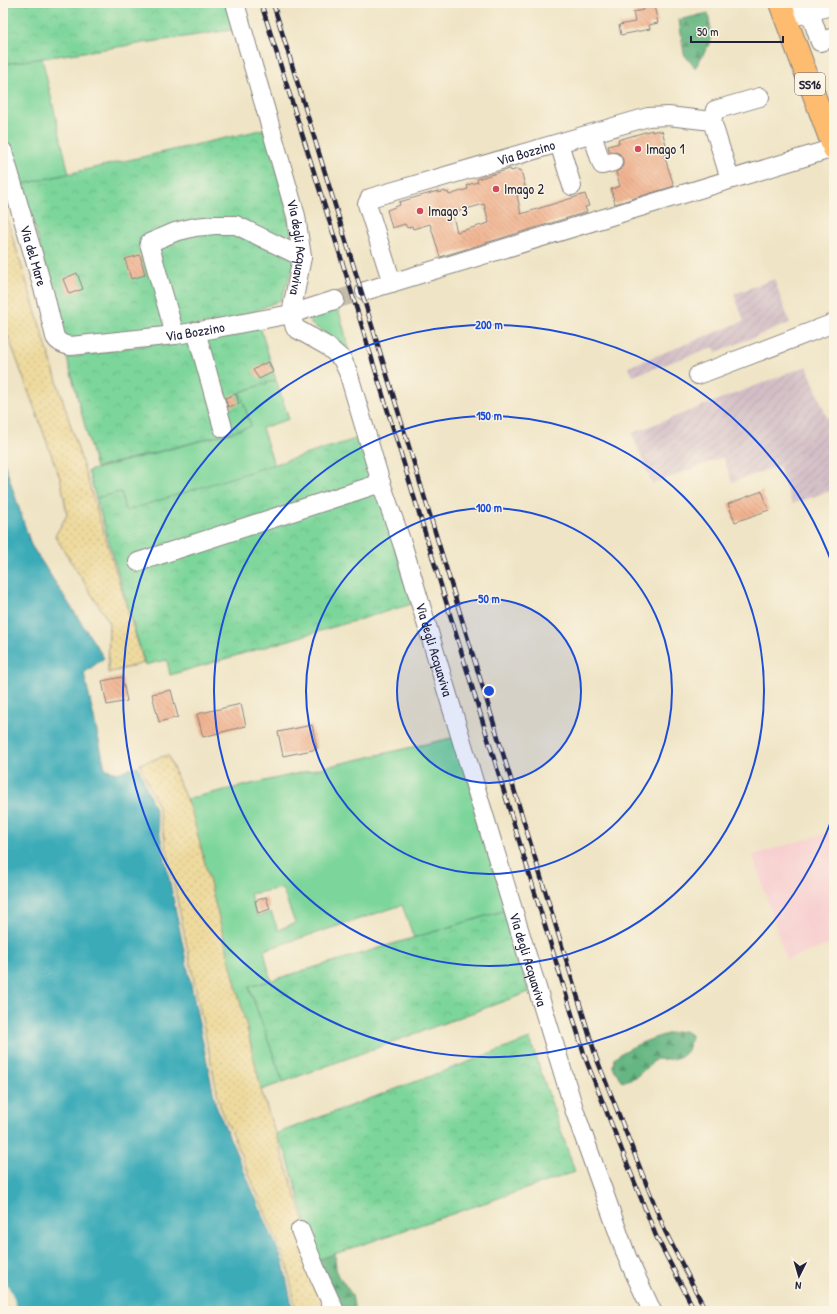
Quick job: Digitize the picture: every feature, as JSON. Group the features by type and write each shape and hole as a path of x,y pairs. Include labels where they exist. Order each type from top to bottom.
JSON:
{"main road":[{"name":"SS16","path":"783,11 834,148"}],"street":[{"name":"Via degli Acquaviva","path":"235,3 296,216 302,257 291,314 295,328 327,346 342,359 348,372 381,483 403,546 478,797 575,1112 627,1257 652,1311"},
{"path":"783,11 810,12 834,6"},
{"path":"797,50 827,40 810,12"},
{"path":"716,98 704,104 700,110 730,179"},
{"path":"704,120 714,110 760,98"},
{"name":"Via Bozzino","path":"392,283 367,204 370,198 648,117 668,116 704,120"},
{"path":"592,134 602,166 613,162"},
{"path":"559,143 572,186"},
{"path":"365,291 834,148"},
{"name":"Via del Mare","path":"3,152 43,288 54,337"},
{"path":"175,334 149,243 175,232 195,228 236,225 302,257"},
{"name":"Via Bozzino","path":"54,337 62,344 71,346 175,334 291,314 335,300"},
{"path":"698,374 834,323"},
{"path":"196,331 223,428"},
{"path":"138,562 381,483"},
{"path":"300,1230 335,1311"}],"shaded area":[{"path":"774,279 790,323 716,352 714,347 633,376 628,367 744,321 734,294"},
{"path":"807,366 827,418 834,416 834,493 833,490 792,504 779,466 732,482 723,457 652,484 632,433"},
{"path":"834,831 834,943 786,960 753,855"}],"green space":[{"path":"3,3 229,3 238,29 3,64"},
{"path":"708,13 712,36 710,43 695,68 684,54 679,20"},
{"path":"42,58 69,174 23,184 3,129 3,64"},
{"path":"265,129 283,190 296,260 281,300 231,321 71,340 59,336 47,273 23,184"},
{"path":"338,308 349,348 311,324 310,317"},
{"path":"260,326 276,380 240,392 251,426 96,468 67,358"},
{"path":"276,380 289,419 262,428 274,465 125,512 121,492 96,498 88,471 251,426 240,392"},
{"path":"362,437 412,604 170,675 167,660 145,665 96,498 121,492 125,511"},
{"path":"456,737 506,910 414,938 402,905 264,950 271,981 249,987 283,1082 261,1090 193,817 186,799","holes":["282,888 295,923 278,930 271,912 257,916 250,894"]},
{"path":"506,910 529,992 283,1082 249,987"},
{"path":"685,1031 691,1035 688,1049 684,1053 675,1058 656,1059 636,1077 622,1082 613,1067 614,1058 648,1040"},
{"path":"530,1039 575,1172 317,1260 286,1153 275,1134"},
{"path":"335,1253 336,1269 352,1295 355,1311 337,1311 317,1260"}],"sand":[{"path":"3,206 144,663 108,673 109,622 55,536 67,515 61,481 3,322"},
{"path":"168,755 193,817 261,1090 317,1260 324,1311 296,1311 287,1264 220,1106 158,807 140,764"}],"water":[{"path":"3,459 31,545 104,658 84,673 105,768 116,773 138,766 155,810 216,1106 283,1262 293,1311 3,1311"}],"pier":[{"path":"3,1276 14,1298 16,1311 3,1311"}],"building":[{"path":"654,6 658,23 649,25 650,29 621,35 619,25 635,22 633,12"},
{"path":"652,130 652,132 659,130 660,132 662,131 668,151 666,151 667,154 664,155 674,186 615,204 611,189 620,186 616,172 621,169 623,160 620,154 610,152 608,146 619,143 618,140"},
{"path":"510,169 511,171 518,169 518,171 521,170 526,190 525,193 517,195 521,214 585,194 589,206 585,207 587,212 440,257 430,224 413,229 412,226 407,228 405,224 392,228 387,210 400,205 399,202 438,191 438,193 445,191 446,193 448,192 449,195 468,189 467,185 478,182 477,179","holes":["484,204 489,223 457,232 452,213"]},
{"path":"140,255 145,275 131,279 125,259"},
{"path":"77,273 83,289 69,294 63,279"},
{"path":"269,362 273,372 259,379 253,370"},
{"path":"236,394 239,404 228,407 225,398"},
{"path":"762,491 769,510 735,522 728,504"},
{"path":"122,677 127,701 107,705 102,681"},
{"path":"171,690 178,717 159,722 152,694"},
{"path":"241,704 246,726 203,737 197,714"},
{"path":"312,725 317,749 283,756 278,732"},
{"path":"266,897 270,909 258,913 255,901"}],"tunnel":[{"path":"335,300 365,291"}],"railway":[{"path":"261,3 346,274 586,1060 656,1236 695,1311"},
{"path":"273,3 596,1057 665,1231 706,1311"}],"place":[{"name":"Imago 1","path":"638,149"},
{"name":"Imago 2","path":"496,189"},
{"name":"Imago 3","path":"420,211"}]}
